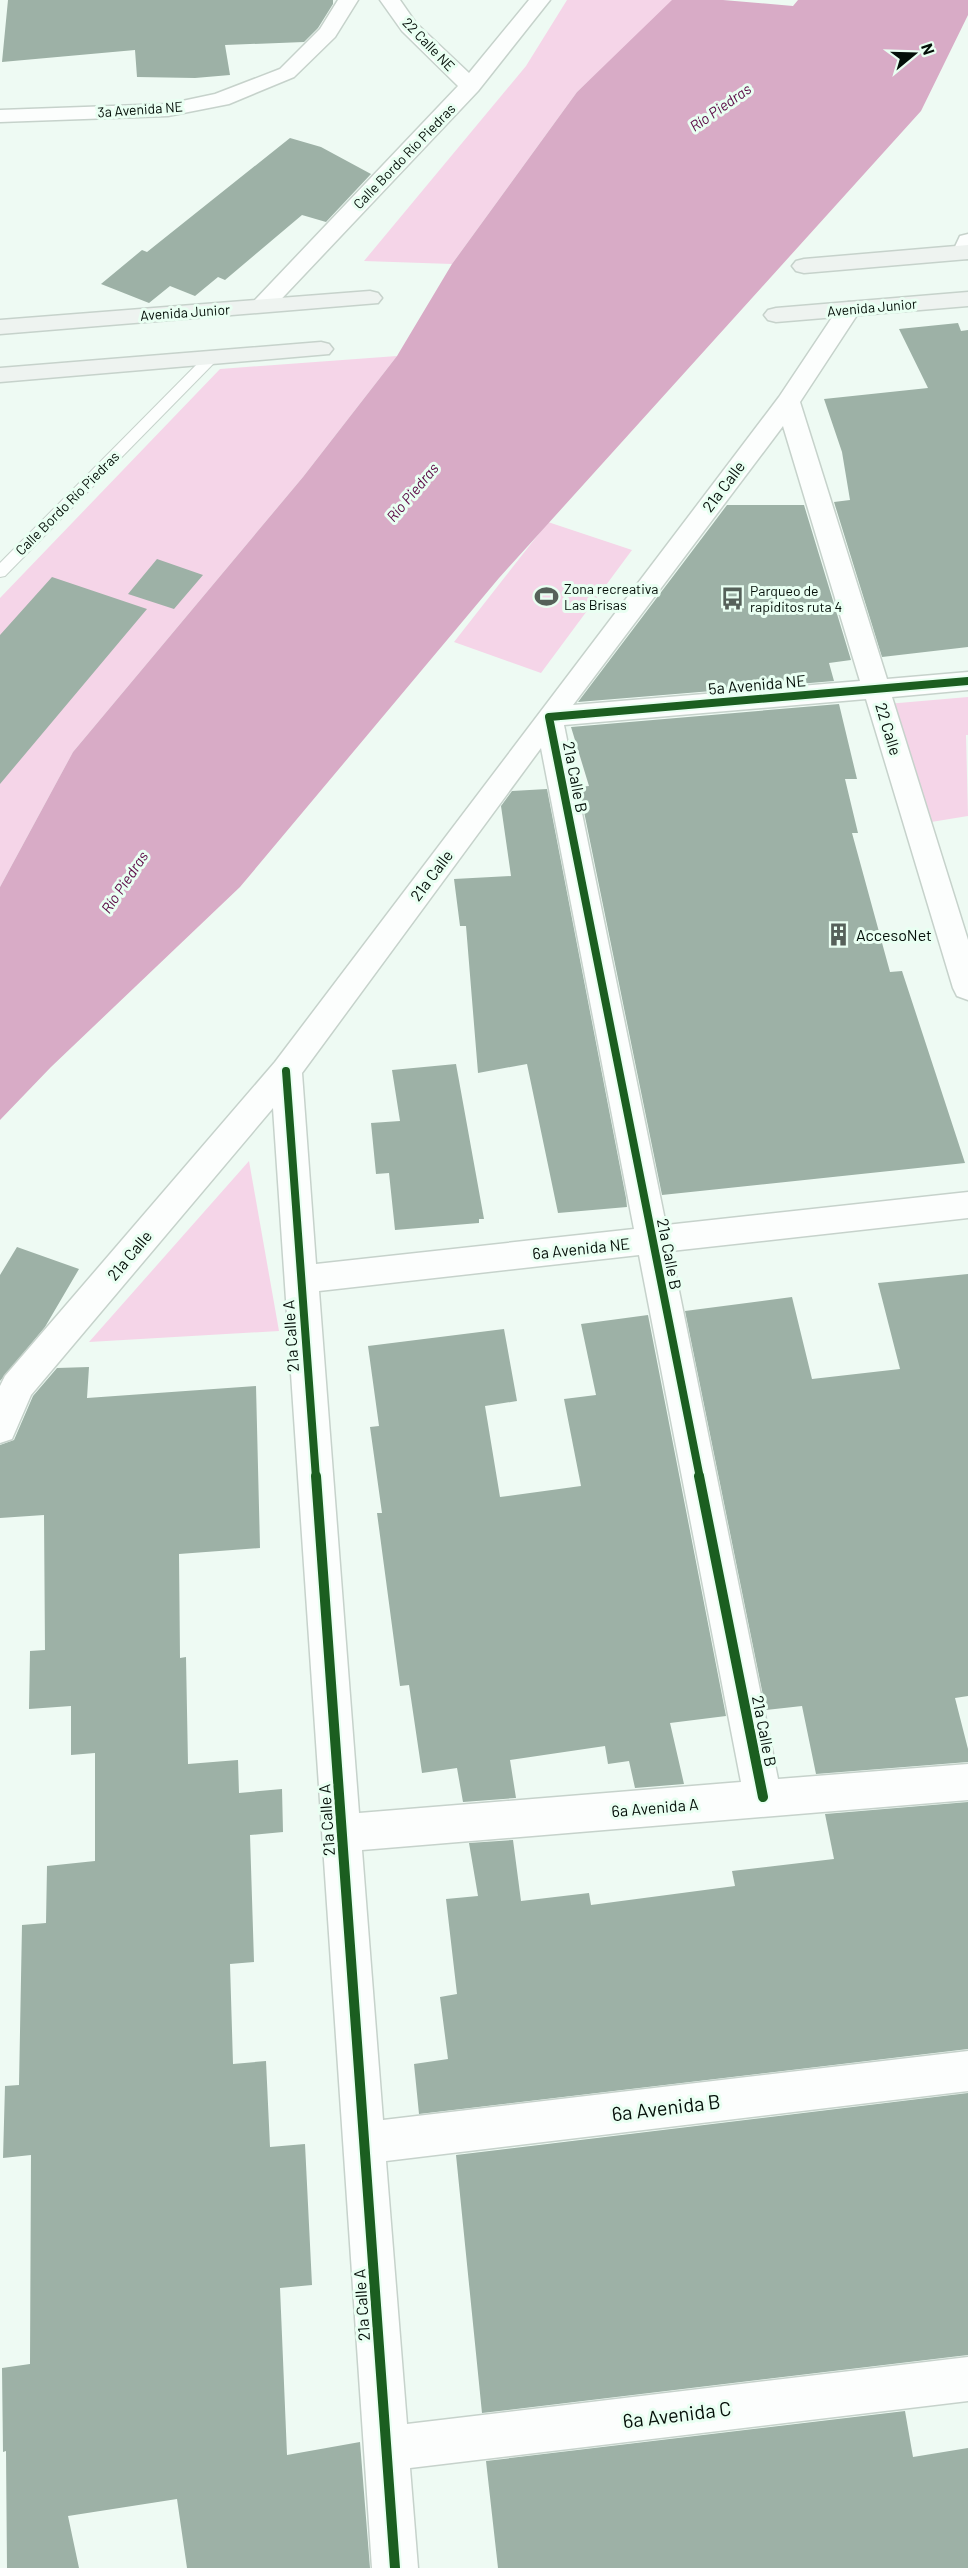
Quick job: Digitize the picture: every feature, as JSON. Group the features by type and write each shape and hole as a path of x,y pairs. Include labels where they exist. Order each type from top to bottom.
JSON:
{"main road":[{"path":"804,266 966,249"},
{"name":"Avenida Junior","path":"0,327 370,298"},
{"name":"Avenida Junior","path":"776,315 968,299"},
{"path":"0,375 321,349"}],"street":[{"name":"3a Avenida NE","path":"0,116 168,110 221,99 286,74 328,33 348,0"},
{"name":"22 Calle NE","path":"390,0 409,27 471,86"},
{"name":"Calle Bordo Río Piedras","path":"262,306 471,86 540,0"},
{"name":"21a Calle","path":"0,1428 17,1386 286,1071 549,717 788,402 849,309"},
{"name":"22 Calle","path":"788,402 968,988"},
{"name":"5a Avenida NE","path":"549,717 968,681"},
{"name":"21a Calle B","path":"549,717 763,1797"},
{"name":"21a Calle A","path":"286,1071 395,2568"},
{"name":"6a Avenida NE","path":"301,1280 968,1205"},
{"name":"6a Avenida A","path":"342,1833 968,1782"},
{"name":"6a Avenida B","path":"364,2143 968,2071"},
{"name":"6a Avenida C","path":"386,2449 968,2379"}],"lane":[{"name":"Calle Bordo Río Piedras","path":"0,572 211,358"}],"shaded area":[{"path":"567,0 674,0 577,92 452,264 364,261 526,66"},
{"path":"397,356 303,477 73,752 0,887 0,598 220,369"},
{"path":"548,522 632,550 541,673 454,642"},
{"path":"968,697 968,735 966,735 968,816 925,823 887,704"},
{"path":"249,1161 279,1331 89,1342"}],"water":[{"name":"Río Piedras","path":"672,0 723,0 793,6 798,0 968,0 968,15 921,111 499,578 240,887 51,1067 0,1120 0,887 73,752 303,477 397,356 452,264 577,92"}],"building":[{"path":"8,0 333,0 333,4 318,28 304,42 225,45 230,75 195,78 137,77 135,50 2,62"},
{"path":"290,138 321,147 371,174 326,222 302,215 225,280 218,277 195,296 170,286 149,303 101,284 142,250 147,252"},
{"path":"958,323 961,331 968,330 968,647 882,657 834,502 850,500 842,452 824,399 928,388 899,329"},
{"name":"Parqueo de rapiditos ruta 4","path":"727,505 804,505 851,660 829,663 834,681 578,702"},
{"path":"157,559 203,575 174,609 128,594"},
{"path":"52,577 147,609 0,784 0,635"},
{"path":"839,704 857,779 845,779 858,833 852,833 890,972 902,971 965,1163 662,1195 579,787 589,786 571,727"},
{"path":"547,789 627,1207 558,1213 527,1064 478,1073 466,926 460,926 454,879 511,876 501,806 512,791"},
{"path":"456,1064 484,1219 479,1219 479,1223 395,1230 389,1173 376,1174 371,1123 400,1121 392,1070"},
{"path":"17,1247 79,1269 45,1327 0,1381 0,1275"},
{"path":"968,1274 968,1696 955,1698 968,1749 968,1762 816,1774 802,1706 766,1710 685,1311 792,1297 812,1379 900,1369 878,1283"},
{"path":"648,1315 726,1716 670,1723 684,1784 635,1788 629,1761 608,1764 605,1746 510,1760 516,1798 463,1802 457,1768 422,1773 409,1685 400,1686 377,1513 382,1513 370,1427 379,1426 368,1346 504,1329 517,1401 485,1406 500,1497 581,1486 564,1399 596,1395 581,1324"},
{"path":"89,1367 87,1398 256,1386 260,1548 179,1554 180,1658 186,1657 188,1764 238,1760 239,1793 282,1789 283,1832 250,1835 254,1962 230,1964 233,2064 266,2061 270,2147 305,2144 312,2285 280,2288 287,2455 360,2442 370,2568 187,2568 177,2499 68,2516 79,2568 7,2568 6,2451 3,2452 2,2368 30,2364 31,2155 3,2158 5,2086 19,2085 22,1925 46,1923 47,1866 95,1861 95,1753 71,1755 71,1706 29,1709 30,1651 45,1650 44,1515 0,1518 0,1445 14,1440 33,1396 57,1368"},
{"path":"968,1802 968,2049 419,2114 414,2064 448,2059 440,1997 457,1994 446,1899 478,1896 469,1843 513,1840 521,1901 589,1893 591,1905 735,1886 732,1871 834,1859 825,1814"},
{"path":"968,2093 968,2355 482,2413 456,2155"},
{"path":"905,2411 913,2457 968,2448 968,2568 498,2568 486,2461"}],"cycle path":[{"path":"763,1797 549,717 968,681"},
{"path":"286,1071 395,2568"}],"place":[{"name":"Zona recreativa Las Brisas","path":"546,596"},
{"name":"Parqueo de rapiditos ruta 4","path":"732,598"},
{"name":"AccesoNet","path":"838,934"}]}
